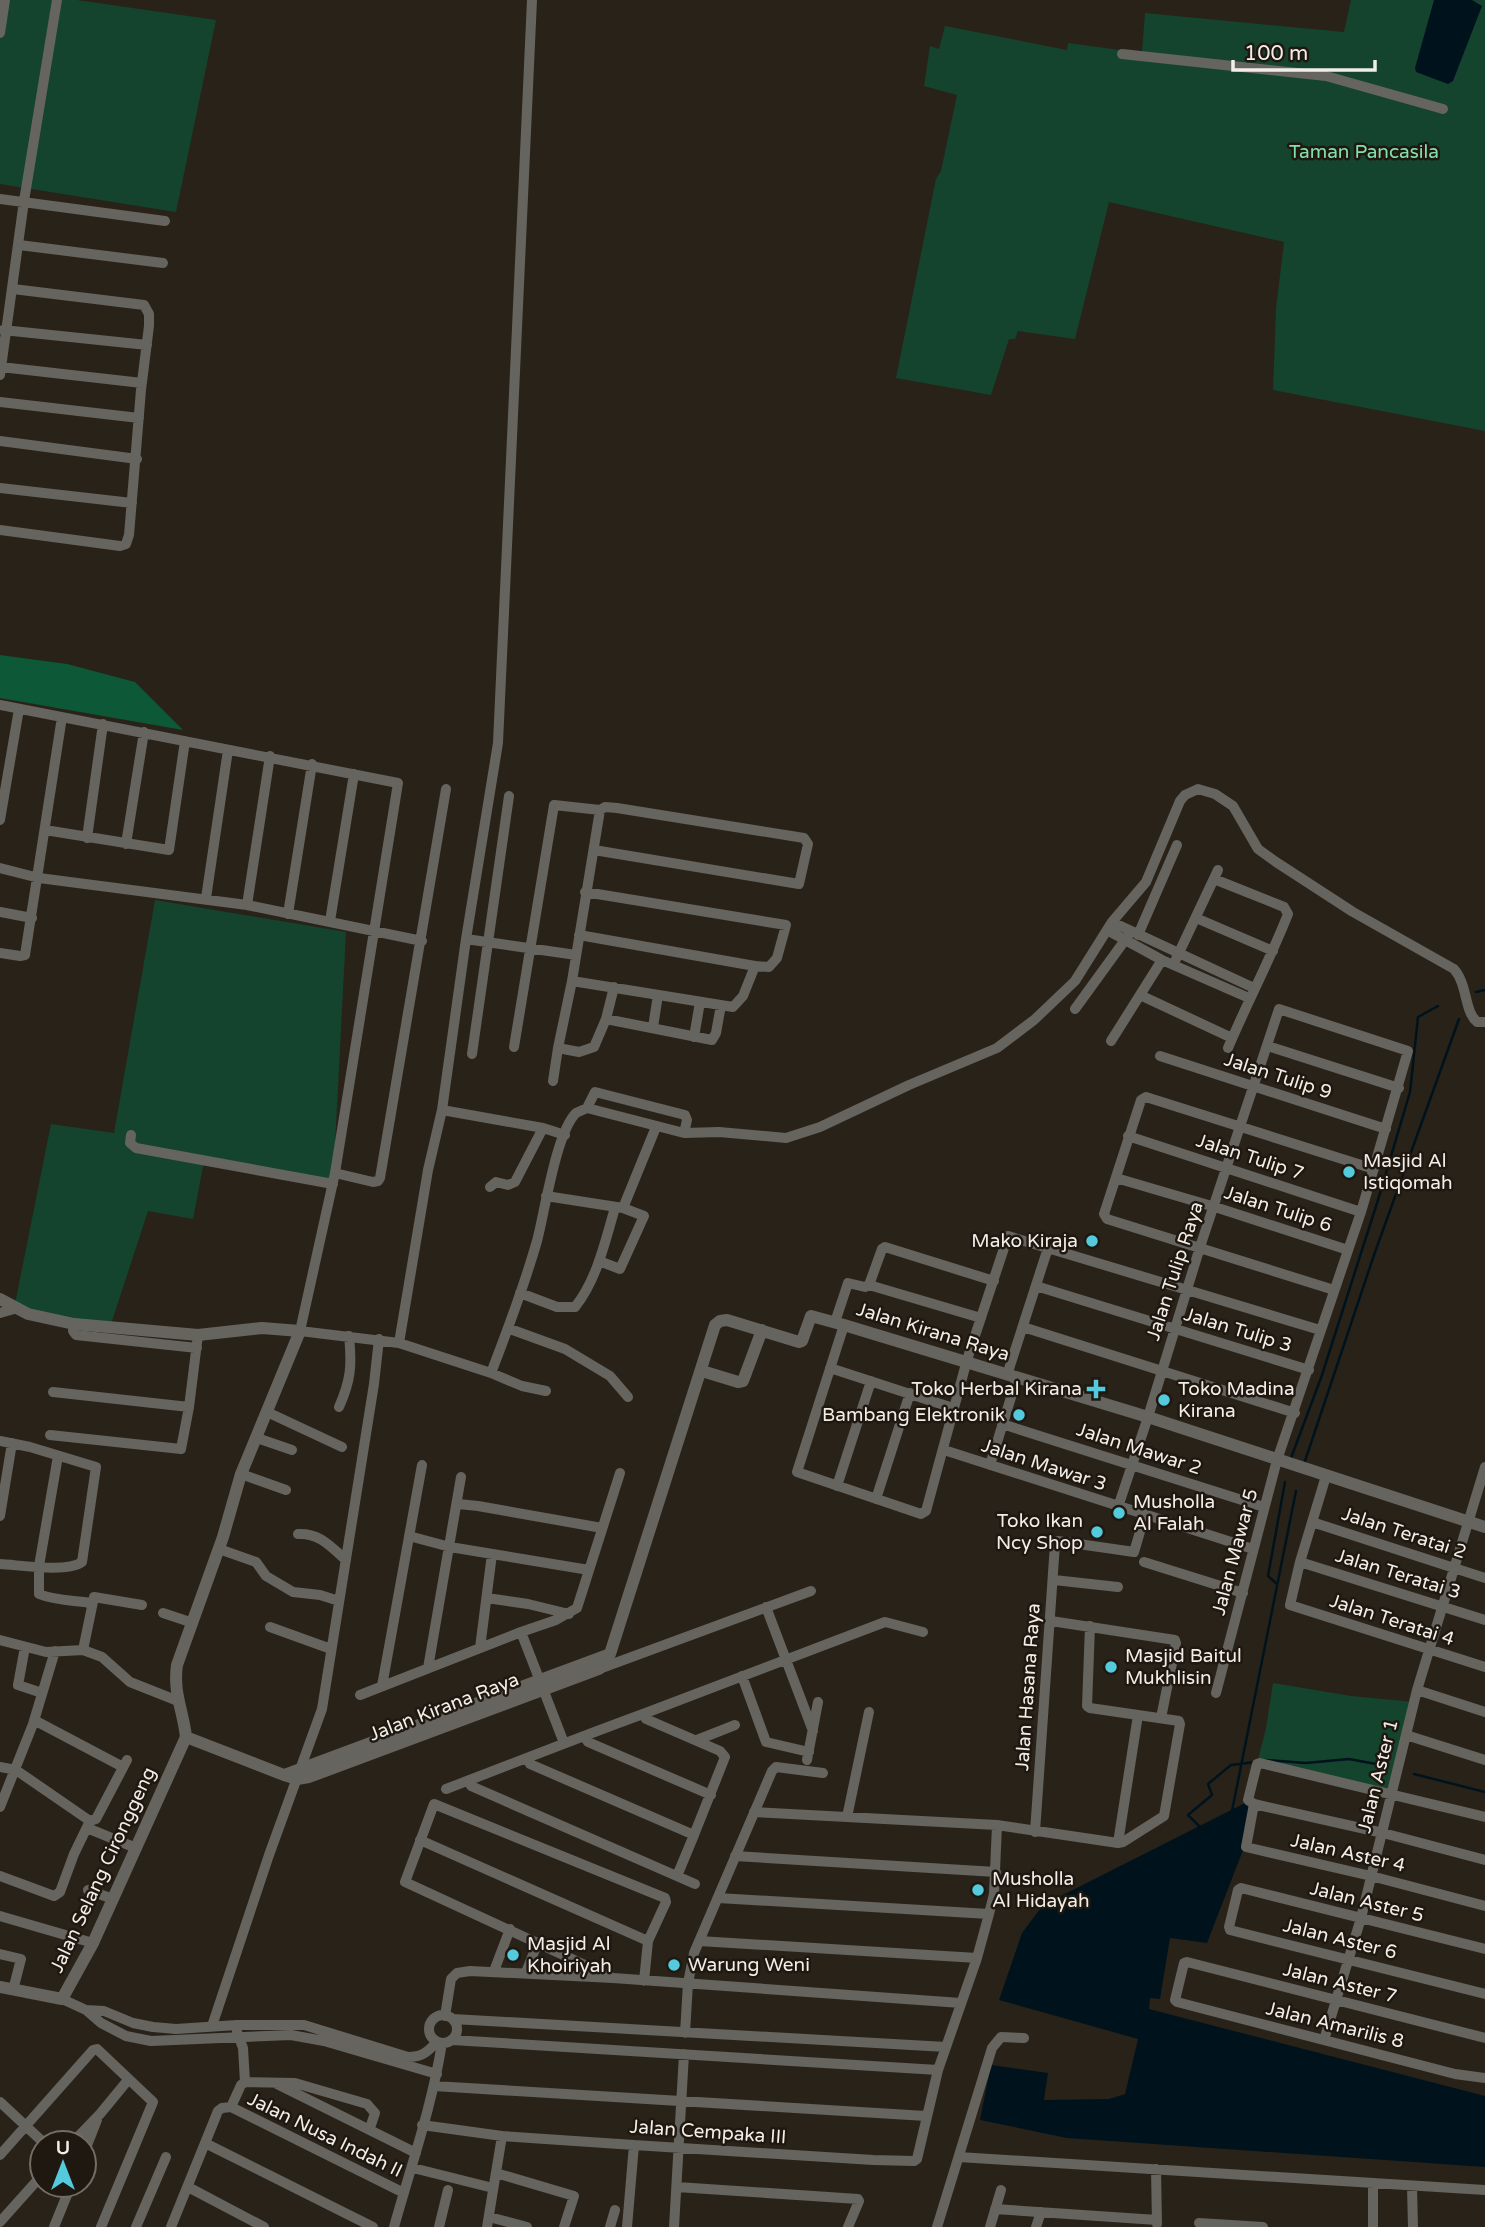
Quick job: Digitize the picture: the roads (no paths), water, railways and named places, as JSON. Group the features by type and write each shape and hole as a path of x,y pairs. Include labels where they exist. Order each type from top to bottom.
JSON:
{"street":[{"path":"0,29 5,0"},
{"path":"57,0 24,201 13,289 4,330 1,371 142,383"},
{"path":"399,1343 428,1170 442,1110 498,743 532,0"},
{"path":"1122,54 1326,76 1443,109"},
{"path":"0,199 165,221"},
{"path":"19,245 163,263"},
{"path":"0,530 120,546 126,544 129,539 149,314 144,304 13,289"},
{"path":"4,330 147,345"},
{"path":"0,402 139,418"},
{"path":"0,441 136,459"},
{"path":"0,488 132,503"},
{"path":"0,705 312,764 398,783 334,1179 300,1331 241,1474 219,1549 177,1665 175,1687 186,1737 284,1775 299,1773"},
{"path":"0,820 19,709"},
{"path":"0,953 25,956 62,717"},
{"path":"87,838 103,724"},
{"path":"126,844 144,732"},
{"path":"45,830 170,849 185,741"},
{"path":"206,898 228,750"},
{"path":"247,905 270,757"},
{"path":"288,914 312,764"},
{"path":"330,921 354,774"},
{"path":"131,1135 130,1143 136,1148 334,1179 378,1181 422,940 446,789"},
{"path":"587,1108 684,1132 786,1138 799,1135 997,1048 1034,1020 1075,981 1109,926 1146,882 1180,801 1185,795 1198,789 1215,794 1233,806 1253,842 1267,856 1353,912 1449,965 1463,980 1471,1014 1478,1022 1485,1022"},
{"path":"472,1054 509,796"},
{"path":"514,1047 554,805 600,810 606,807 617,808 804,838 808,843 799,884 594,850"},
{"path":"553,1082 600,810"},
{"path":"1075,1009 1125,940 1134,932 1177,845"},
{"path":"0,868 39,878 206,898 422,940"},
{"path":"1111,1041 1140,995 1167,962 1180,954 1216,875 1287,910 1273,951 1230,1043 1140,995"},
{"path":"579,934 769,967 775,962 786,926 585,892"},
{"path":"0,912 32,918"},
{"path":"1196,918 1273,951"},
{"path":"1109,926 1134,932 1252,993"},
{"path":"1109,926 1125,940 1167,962 1252,993"},
{"path":"466,939 576,955"},
{"path":"572,981 733,1007 748,986 755,966"},
{"path":"558,1048 579,1052 594,1047 606,1019 614,987"},
{"path":"653,1027 658,995"},
{"path":"694,1037 700,1002"},
{"path":"606,1019 712,1040 715,1038 721,1005"},
{"name":"Jalan Tulip Raya","path":"1118,1507 1186,1289 1279,1009 1408,1051 1399,1088"},
{"path":"1268,1046 1399,1088"},
{"name":"Jalan Tulip 9","path":"1160,1056 1386,1129"},
{"name":"Jalan Mawar 5","path":"1216,1693 1264,1507 1284,1462 1295,1413 1320,1330 1361,1212 1399,1088"},
{"path":"491,1373 510,1329 537,1241 546,1196 573,1115 587,1108 596,1092 685,1115 687,1119 684,1132"},
{"path":"1334,1290 1108,1219 1104,1214 1128,1136 1140,1100 1146,1097 1374,1169"},
{"path":"633,1121 639,1102"},
{"path":"442,1110 542,1128 565,1135"},
{"path":"520,1293 557,1307 575,1307 583,1297 656,1127"},
{"path":"490,1187 496,1182 508,1185 515,1182 542,1128"},
{"name":"Jalan Tulip 7","path":"1128,1136 1361,1212"},
{"name":"Jalan Tulip 6","path":"1116,1178 1348,1250"},
{"path":"546,1196 619,1208 643,1216 644,1219 620,1269 598,1261"},
{"path":"981,1318 869,1285 865,1287 849,1283 830,1368 796,1471 921,1514 925,1513 967,1360 994,1281 1008,1236 1320,1330"},
{"path":"869,1285 881,1249 887,1247 994,1281"},
{"path":"990,1465 1002,1424 1023,1327 1048,1248"},
{"name":"Jalan Tulip 3","path":"1036,1286 1309,1370"},
{"path":"0,1300 14,1309 74,1324 198,1342 262,1328 379,1339 491,1373 522,1387 546,1391"},
{"path":"0,1313 14,1309"},
{"name":"Jalan Kirana Raya","path":"762,1331 799,1342 802,1341 810,1317 840,1324 967,1360 1485,1527"},
{"path":"599,1669 610,1654 715,1325 727,1320 762,1331 743,1381 738,1382 702,1371"},
{"path":"1023,1327 1295,1413"},
{"path":"510,1329 565,1349 610,1376 628,1397"},
{"path":"339,1407 350,1378 349,1336"},
{"path":"212,2026 269,1855 322,1709 379,1339"},
{"path":"50,1435 178,1450 182,1447 198,1342"},
{"path":"830,1368 953,1408"},
{"path":"837,1486 871,1381"},
{"path":"53,1392 189,1408"},
{"path":"876,1499 910,1393"},
{"path":"267,1412 342,1447"},
{"name":"Jalan Mawar 2","path":"1002,1424 1264,1507"},
{"path":"257,1438 292,1450"},
{"path":"0,1441 96,1467 83,1560 80,1564 0,1564"},
{"path":"0,1516 3,1482 12,1443"},
{"name":"Jalan Mawar 3","path":"944,1450 1253,1549"},
{"path":"58,1456 39,1566 39,1594 57,1601 69,1599 91,1603"},
{"path":"382,1686 422,1465"},
{"name":"Jalan Aster 1","path":"1324,2040 1383,1833 1417,1690 1485,1471"},
{"path":"241,1474 286,1490"},
{"path":"360,1695 569,1614 578,1606 620,1474"},
{"path":"1300,1562 1326,1476"},
{"path":"428,1668 461,1477"},
{"path":"457,1504 602,1528"},
{"name":"Jalan Hasana Raya","path":"1035,1832 1055,1544 1058,1541 1134,1552 1145,1515"},
{"name":"Jalan Teratai 2","path":"1312,1521 1485,1577"},
{"path":"298,1534 321,1538 346,1560"},
{"path":"409,1536 450,1547 589,1570"},
{"path":"219,1549 256,1562 266,1576 293,1592 320,1595 339,1601"},
{"path":"480,1648 492,1554"},
{"path":"1144,1562 1243,1593"},
{"name":"Jalan Teratai 4","path":"1300,1562 1290,1603 1292,1606 1485,1667"},
{"name":"Jalan Teratai 3","path":"1300,1562 1485,1620"},
{"path":"1054,1580 1118,1587"},
{"path":"599,1669 811,1591"},
{"path":"83,1650 91,1603 96,1597 142,1605"},
{"path":"487,1598 569,1614"},
{"path":"765,1607 813,1731"},
{"path":"163,1613 193,1623"},
{"path":"1051,1621 1176,1642 1161,1718"},
{"path":"446,1789 885,1622 923,1632"},
{"path":"754,1812 997,1825 1118,1843 1158,1822 1164,1816 1179,1721 1087,1706 1090,1626"},
{"path":"270,1627 331,1649"},
{"path":"521,1632 564,1743"},
{"path":"0,1640 46,1652 83,1650 102,1657 130,1682 178,1702"},
{"path":"25,1647 18,1685 42,1693"},
{"path":"0,1807 34,1720 55,1651"},
{"name":"Jalan Kirana Raya","path":"299,1773 321,1774 542,1685 610,1654"},
{"name":"Jalan Kirana Raya","path":"542,1685 599,1669"},
{"path":"741,1676 766,1742 808,1756 818,1702"},
{"path":"1417,1690 1485,1712"},
{"path":"847,1817 869,1712"},
{"path":"643,1713 646,1718 720,1751"},
{"path":"1118,1843 1138,1715"},
{"path":"0,1876 57,1895 88,1824 96,1818 125,1763 34,1720"},
{"path":"697,1740 735,1725"},
{"path":"677,1876 725,1761 713,1734"},
{"path":"1406,1735 1485,1760"},
{"path":"584,1736 588,1742 711,1795"},
{"name":"Jalan Selang Cironggeng","path":"6,1989 62,1999 93,1943 186,1737"},
{"path":"527,1758 530,1764 694,1835"},
{"path":"1485,1817 1261,1763 1257,1764 1248,1800 1254,1804 1383,1833 1485,1860"},
{"path":"0,1767 16,1770 88,1824 136,1848"},
{"path":"685,2033 688,1983 699,1941 773,1768 823,1773"},
{"path":"469,1780 471,1786 695,1884"},
{"path":"613,1978 405,1882 433,1805 438,1804 663,1896 666,1902 648,1941 644,1981"},
{"name":"Jalan Aster 4","path":"1254,1804 1246,1847 1485,1906"},
{"path":"434,2086 926,2116 938,2070 977,1958 989,1914 996,1872 997,1825"},
{"path":"420,1840 648,1941"},
{"path":"736,1856 996,1872"},
{"name":"Jalan Aster 5","path":"1241,1888 1485,1949"},
{"name":"Jalan Aster 6","path":"1241,1888 1238,1889 1230,1930 1485,1994"},
{"path":"88,1890 113,1899"},
{"path":"718,1898 989,1914"},
{"path":"0,1916 93,1943"},
{"path":"494,1971 510,1929"},
{"path":"699,1941 977,1958"},
{"path":"526,1972 538,1942"},
{"path":"0,1954 21,1959 6,1989"},
{"name":"Jalan Aster 7","path":"1177,2002 1184,1963 1187,1962 1485,2038"},
{"path":"175,2035 304,2025 419,2057 457,2032 449,2018 453,1975 463,1971 526,1972 961,2003"},
{"path":"62,1999 86,2010 101,2023 126,2036 151,2041 212,2026 237,2031 291,2035 437,2074"},
{"name":"Jalan Amarilis 8","path":"1177,2002 1455,2074 1485,2078"},
{"path":"938,2070 684,2053 444,2042 429,2033 435,2018 449,2018 946,2047"},
{"path":"171,2227 218,2111 231,2107 245,2082 243,2048 237,2031"},
{"path":"684,2053 679,2052 674,2043 676,2038 685,2033"},
{"path":"937,2227 992,2048 1001,2037 1024,2038"},
{"path":"394,2227 413,2168 444,2042"},
{"path":"0,2155 94,2049 153,2103 101,2227"},
{"path":"674,2227 684,2053"},
{"path":"86,2129 128,2080"},
{"path":"245,2082 295,2083 367,2104 374,2113 370,2128"},
{"path":"277,2084 416,2153"},
{"path":"0,2102 29,2129"},
{"name":"Jalan Nusa Indah II","path":"231,2107 404,2193"},
{"path":"94,2129 100,2114"},
{"name":"Jalan Cempaka III","path":"422,2125 502,2136 911,2162 917,2159 926,2116"},
{"path":"502,2136 488,2222 527,2227"},
{"path":"205,2143 373,2227"},
{"path":"626,2227 634,2145"},
{"path":"136,2227 166,2157"},
{"path":"959,2157 1485,2190"},
{"path":"413,2168 493,2188"},
{"path":"995,2209 1070,2214 1112,2222 1157,2224 1157,2169"},
{"path":"496,2173 574,2196 564,2227"},
{"path":"1373,2183 1373,2227"},
{"path":"1412,2186 1413,2227"},
{"path":"188,2187 264,2227"},
{"path":"677,2188 858,2199 848,2227"},
{"path":"439,2227 448,2190"},
{"path":"990,2227 1001,2190"},
{"path":"0,2222 28,2191"},
{"path":"54,2227 65,2199"},
{"path":"610,2227 615,2210"},
{"path":"1199,2210 1199,2225 1263,2227"},
{"path":"1036,2227 1041,2212"},
{"path":"1070,2214 1070,2227"}],"water":[{"path":"1434,0 1472,0 1482,6 1453,81 1448,84 1416,72 1415,68"},
{"path":"1249,1801 1245,1845 1207,1943 1170,1938 1160,1999 1150,1998 1149,2009 1485,2096 1485,2167 1067,2138 980,2120 991,2065 1048,2073 1044,2100 1109,2099 1125,2094 1138,2039 999,2000 1022,1933 1043,1905"}],"waterway":[{"path":"1476,992 1485,990"},
{"path":"1291,1458 1322,1375 1410,1092 1418,1017 1438,1006"},
{"path":"1304,1464 1374,1255 1459,1019"},
{"path":"1277,1584 1268,1576 1285,1482"},
{"path":"1232,1811 1296,1491"},
{"path":"1265,1760 1306,1763 1349,1759 1376,1764"},
{"path":"1200,1827 1188,1815 1212,1795 1208,1784 1231,1765 1255,1762"},
{"path":"1414,1774 1485,1792"}],"place":[{"name":"Masjid Al Istiqomah","path":"1349,1172"},
{"name":"Mako Kiraja","path":"1092,1241"},
{"name":"Toko Herbal Kirana","path":"1096,1389"},
{"name":"Toko Madina Kirana","path":"1164,1400"},
{"name":"Bambang Elektronik","path":"1019,1415"},
{"name":"Musholla Al Falah","path":"1119,1513"},
{"name":"Toko Ikan Ncy Shop","path":"1097,1532"},
{"name":"Masjid Baitul Mukhlisin","path":"1111,1667"},
{"name":"Musholla Al Hidayah","path":"978,1890"},
{"name":"Masjid Al Khoiriyah","path":"513,1955"},
{"name":"Warung Weni","path":"674,1965"}],"park label":[{"name":"Taman Pancasila","path":"1364,152"}]}
